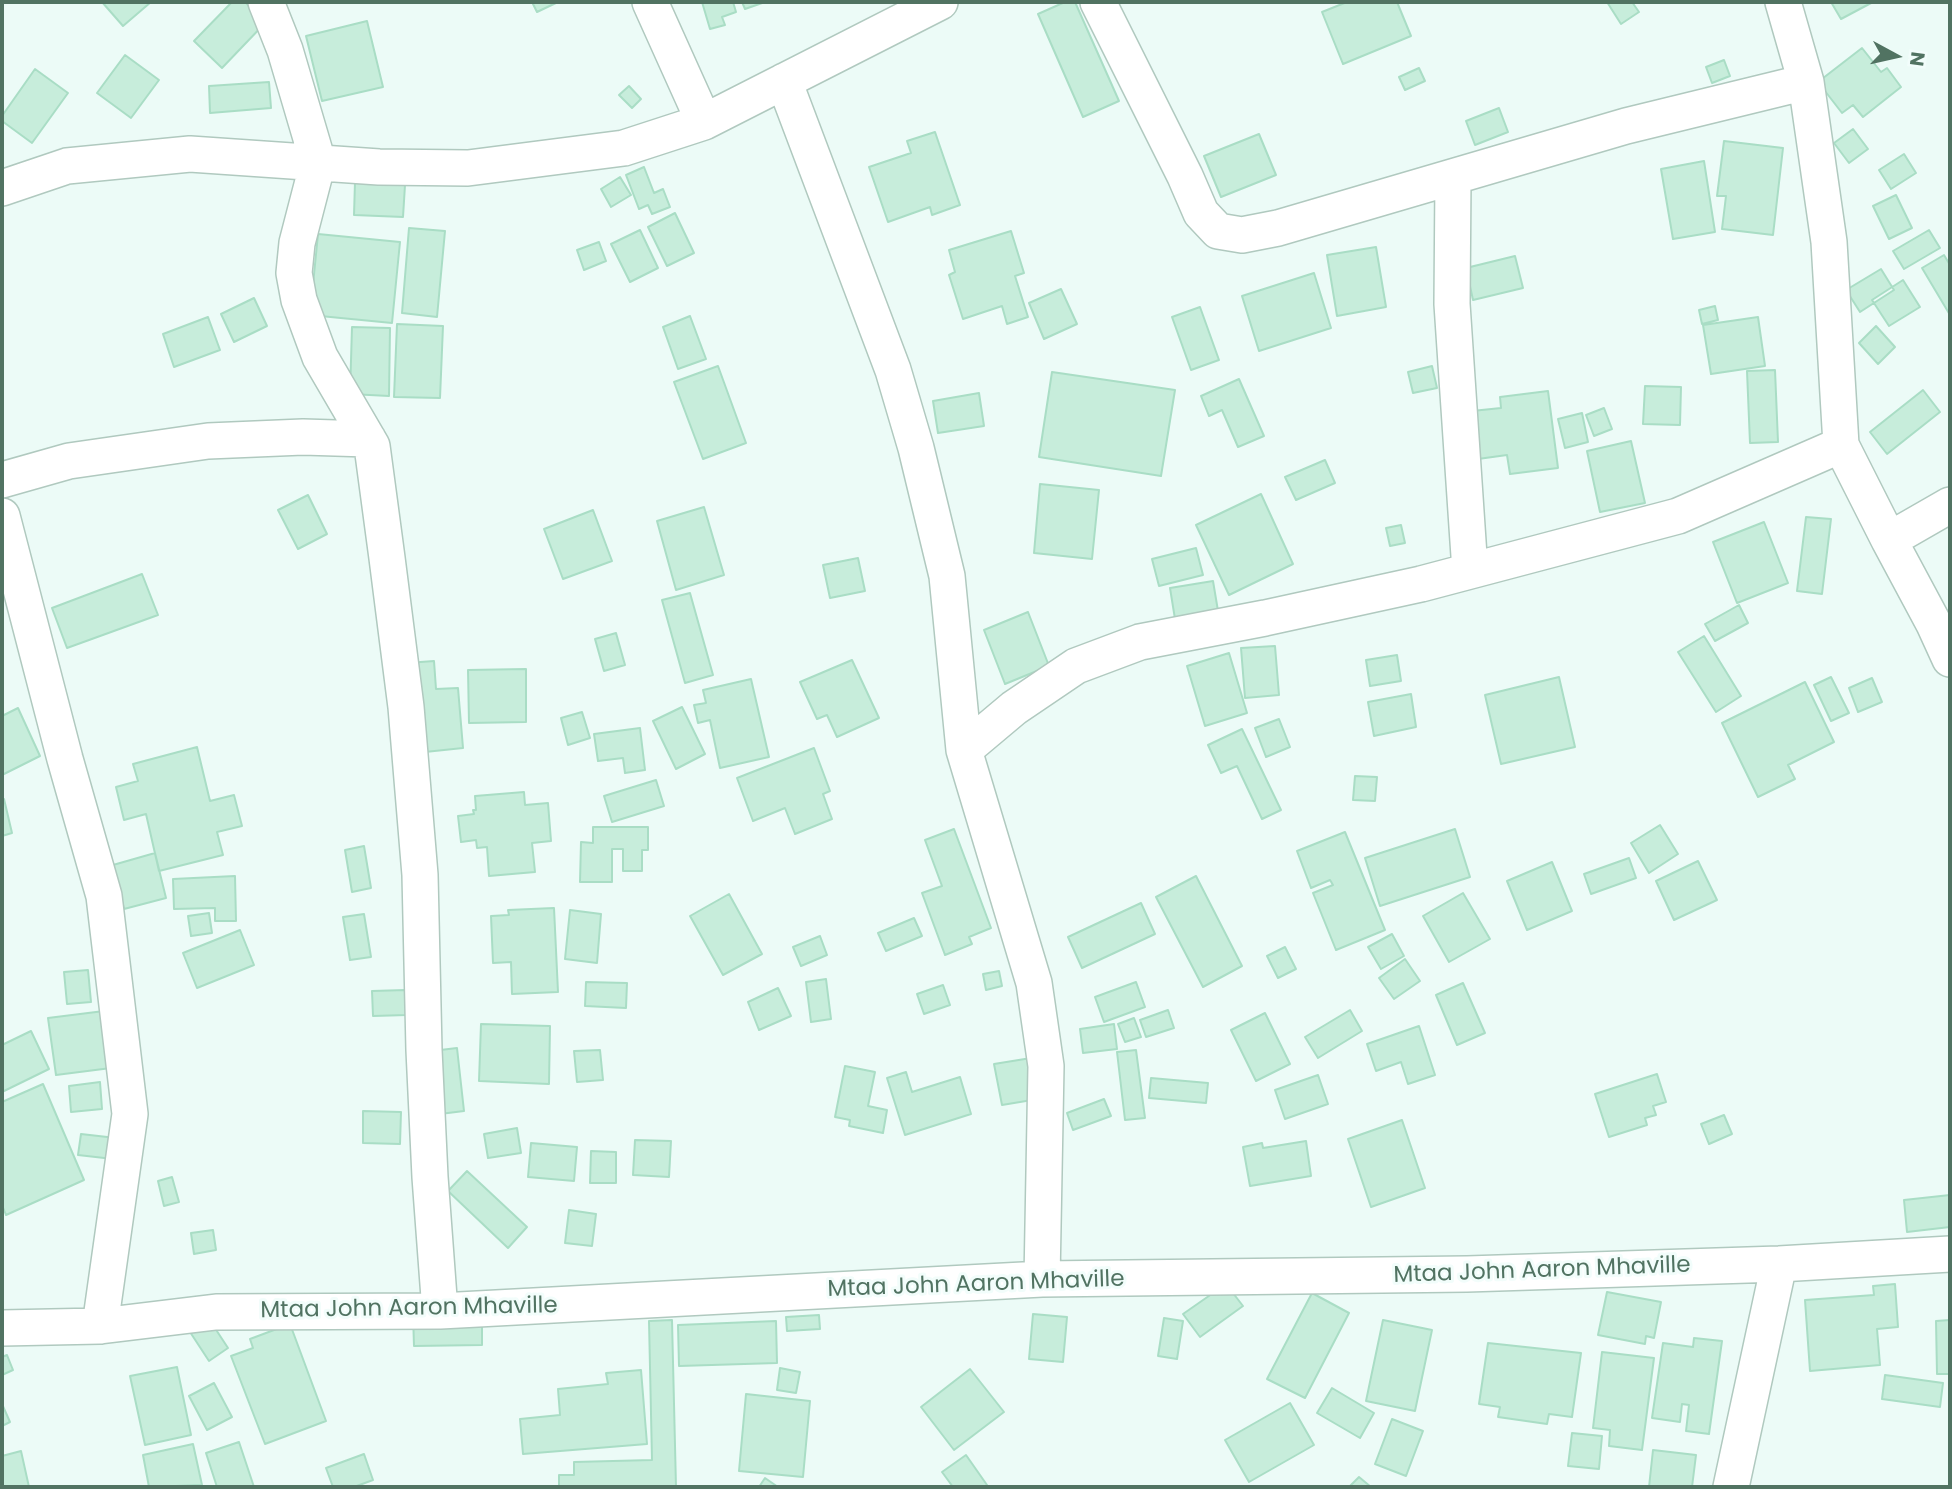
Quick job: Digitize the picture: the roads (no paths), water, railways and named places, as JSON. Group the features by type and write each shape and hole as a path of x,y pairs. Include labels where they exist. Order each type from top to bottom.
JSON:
{"street":[{"path":"265,2 285,50 318,162 297,243 294,273 299,300 320,357 372,446 404,694 419,862 424,1050 440,1311"},
{"path":"650,2 704,122"},
{"path":"2,188 67,166 190,154 379,167 468,168 624,148 704,122 940,2"},
{"path":"1098,2 1201,213 1218,231 1242,235 1278,228 1626,126 1806,82"},
{"path":"1783,2 1806,82 1829,242 1841,445 1950,659"},
{"path":"784,81 892,370 916,448 947,576 964,750 1034,983 1046,1066 1042,1279"},
{"path":"1453,178 1452,304 1470,571"},
{"path":"2,480 69,461 208,441 303,437 368,439"},
{"path":"964,750 1014,708 1076,666 1140,642 1265,618 1470,571 1678,516 1841,445"},
{"path":"1889,540 1950,505"},
{"path":"2,516 65,759 104,896 119,1019 130,1114 100,1326"},
{"name":"Mtaa John Aaron Mhaville","path":"2,1328 100,1326 216,1312 440,1311 1042,1279 1467,1274 1779,1264 1950,1254"},
{"path":"1731,1487 1779,1264"}]}
